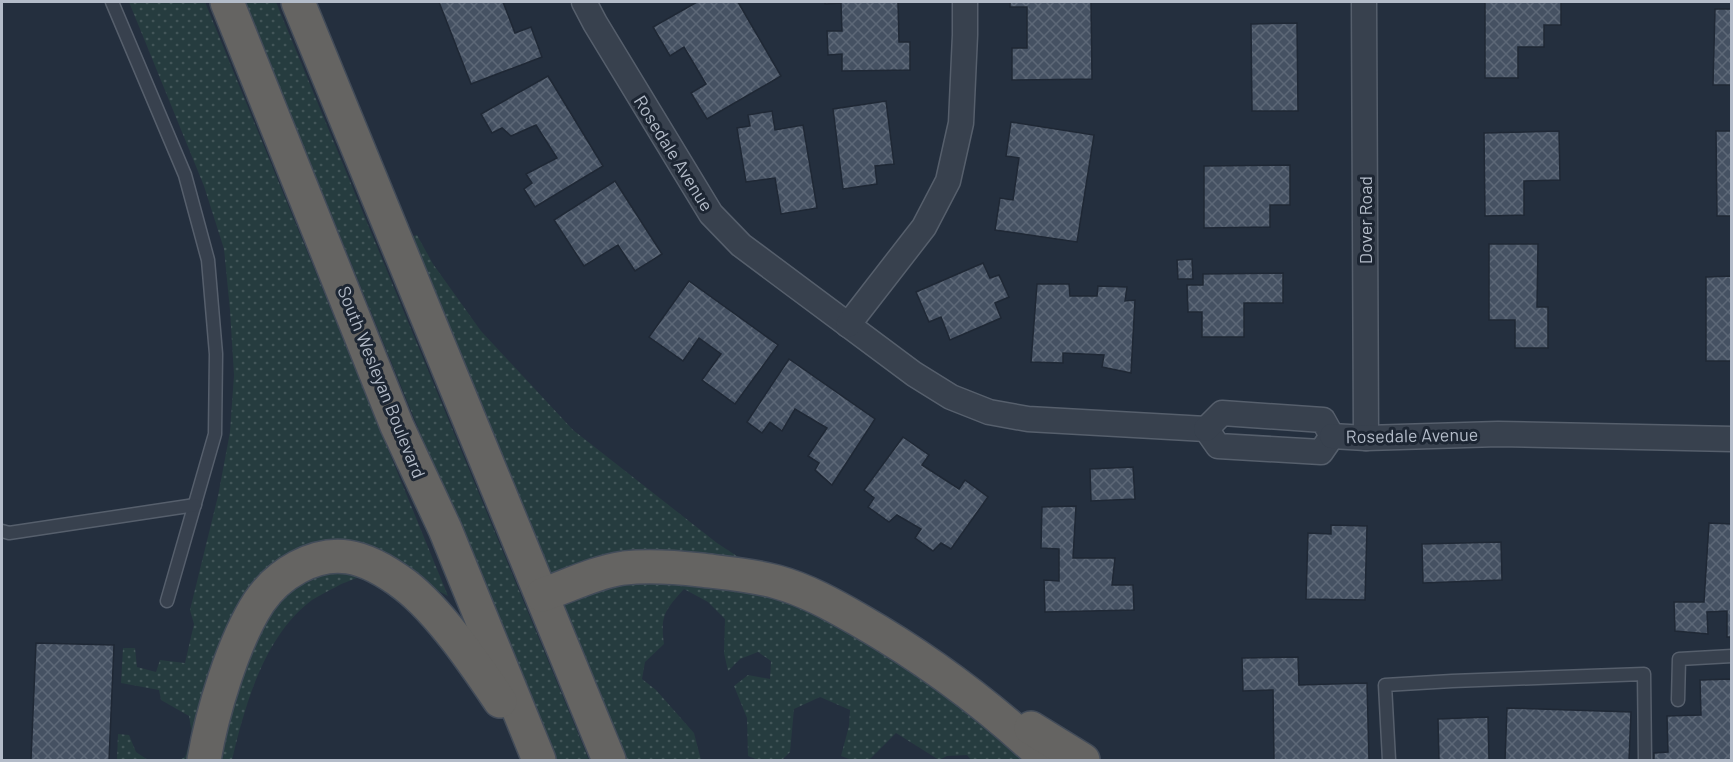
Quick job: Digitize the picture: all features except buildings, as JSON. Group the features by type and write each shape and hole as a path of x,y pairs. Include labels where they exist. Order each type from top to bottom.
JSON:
{"highway":[{"name":"South Wesleyan Boulevard","path":"227,2 397,426 445,529 539,760"},
{"path":"298,2 609,760"},
{"path":"204,760 209,732 225,681 252,614 270,589 286,575 302,565 325,557 349,557 366,562 405,585 424,603 479,670 502,703 532,760"},
{"path":"542,595 621,568 644,566 740,574 777,582 803,591 855,618 1083,760"},
{"path":"920,657 996,715 1047,760"}],"street":[{"name":"Rosedale Avenue","path":"584,2 711,214 741,245 914,375 951,396 989,412 1028,419 1206,429 1218,446 1321,452 1332,436 1366,438 1498,434 1731,439"},
{"path":"848,325 924,227 948,181 961,123 965,2"},
{"name":"Dover Road","path":"1364,2 1366,438"},
{"path":"1206,429 1222,413 1323,420 1332,436"}],"lane":[{"path":"112,2 185,176 208,260 216,354 215,434 167,602"},
{"path":"2,531 9,533 195,505"},
{"path":"1678,700 1678,659 1731,656"},
{"path":"1389,760 1385,685 1644,674 1645,760"}],"green space":[{"path":"129,2 205,2 448,596 411,580 383,573 347,582 312,600 295,615 269,652 250,695 232,760 179,760 185,757 192,734 189,716 161,700 159,690 121,683 123,648 135,648 137,667 156,672 160,660 185,663 194,624 190,610 218,496 230,432 234,375 224,249 204,186"},
{"path":"245,2 276,2 589,760 553,760"},
{"path":"417,235 433,264 481,331 573,430 717,543 1007,737 1028,760 971,760 967,755 947,756 939,760 896,733 869,760 852,760 841,756 849,726 850,710 820,697 794,709 790,752 782,760 758,760 748,756 747,718 734,686 748,675 770,679 771,661 758,652 740,659 728,671 724,653 725,619 708,602 684,589 665,614 664,644 645,662 642,679 656,690 694,733 701,760 626,760 490,424 410,237"},
{"path":"118,734 129,735 136,752 148,760 117,760"}]}
